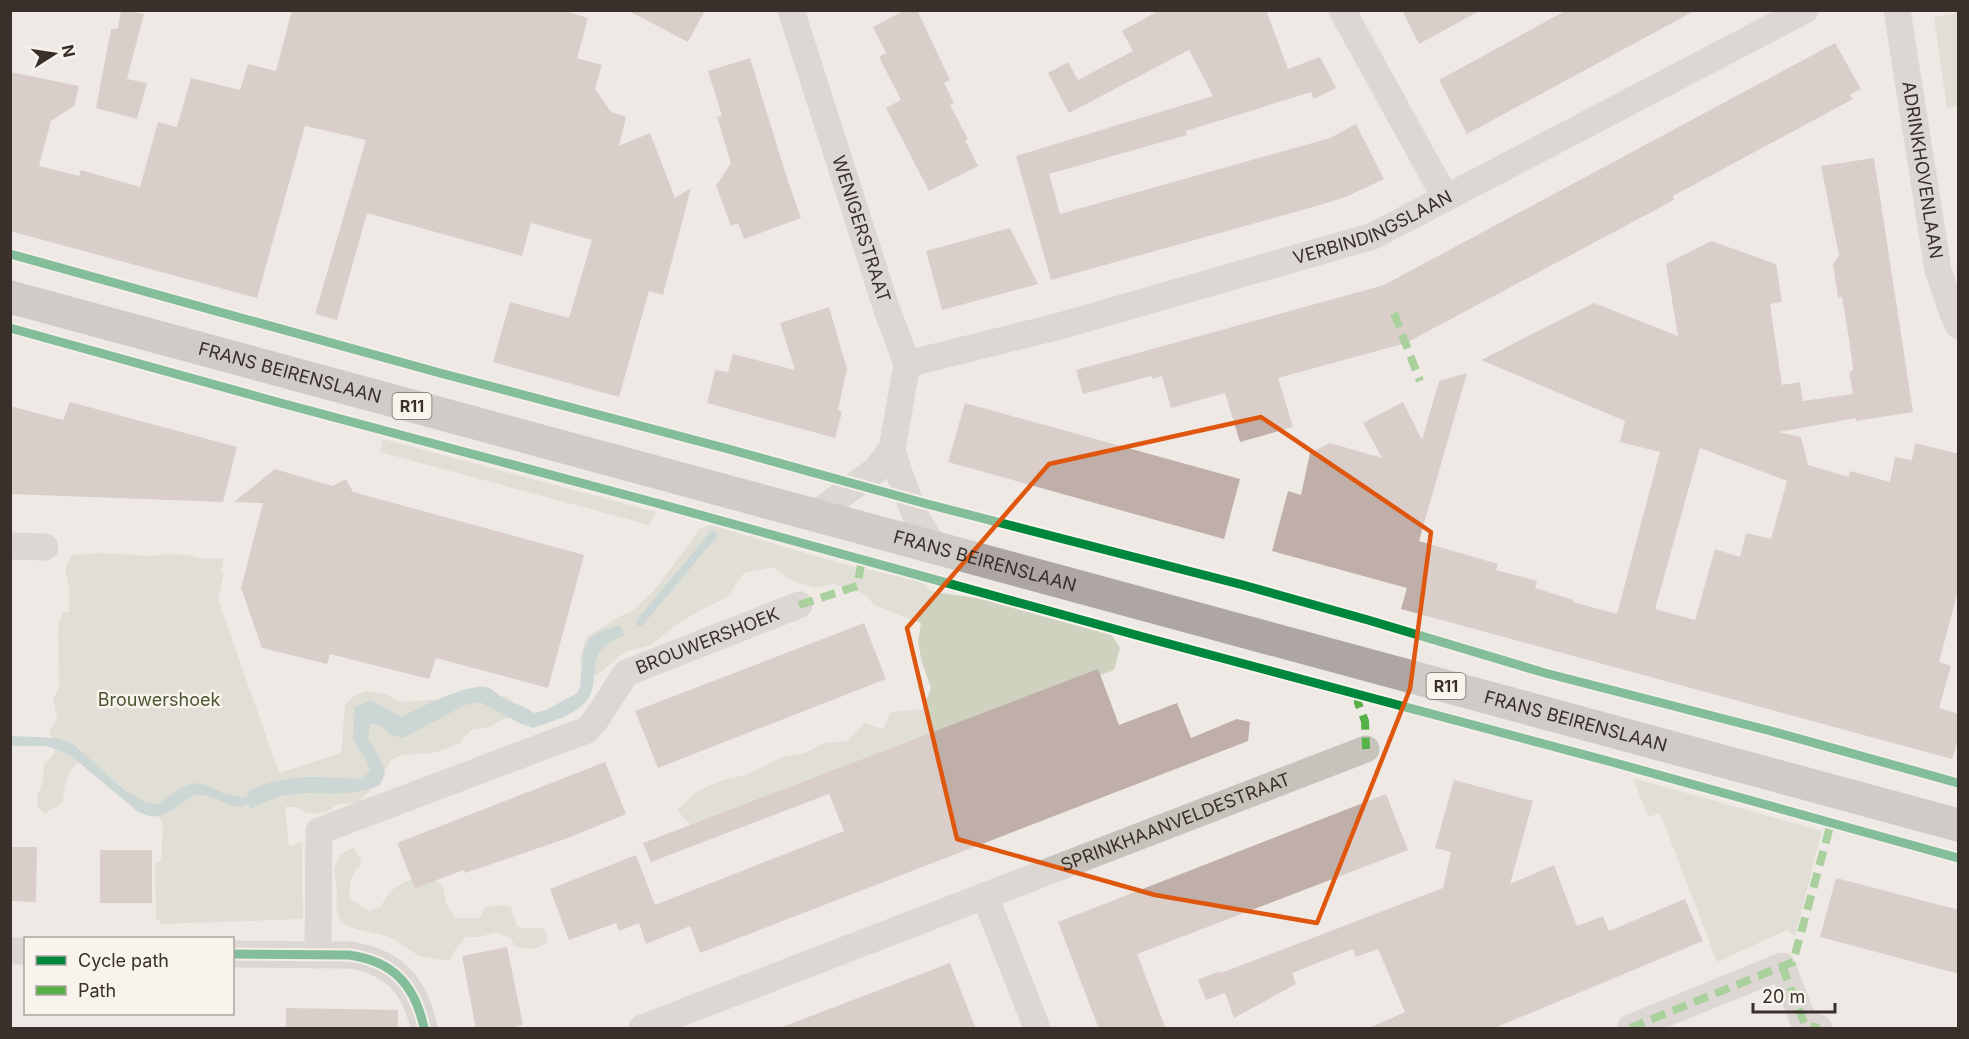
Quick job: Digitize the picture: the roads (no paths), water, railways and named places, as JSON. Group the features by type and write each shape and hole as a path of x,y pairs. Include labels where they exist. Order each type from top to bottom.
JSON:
{"main road":[{"name":"FRANS BEIRENSLAAN","path":"10,297 1959,825"}],"street":[{"name":"WENIGERSTRAAT","path":"791,10 887,310 907,364"},
{"path":"1342,10 1445,197"},
{"name":"VERBINDINGSLAAN","path":"907,364 1060,326 1372,236 1805,10"},
{"name":"ADRINKHOVENLAAN","path":"1897,10 1938,270 1959,325"},
{"path":"907,364 892,448 916,517 934,548"},
{"path":"814,515 876,470 892,448"},
{"path":"10,546 45,547"},
{"name":"BROUWERSHOEK","path":"318,955 319,831 587,730 626,673 799,605"},
{"name":"SPRINKHAANVELDESTRAAT","path":"642,1029 1366,749"},
{"path":"986,896 1037,1029"},
{"path":"234,954 368,958 385,966 401,978 414,997 424,1029"},
{"path":"1630,1029 1782,966 1805,1026 1819,1029"}],"water":[{"path":"620,625 624,635 599,652 591,694 570,714 533,728 480,702 465,705 403,738 390,735 380,725 370,724 368,739 381,760 385,773 380,785 356,792 286,795 250,809 247,792 276,781 303,777 361,779 370,771 353,740 355,707 371,700 401,717 445,696 481,687 489,688 505,699 534,713 546,710 576,694 580,688 583,652 590,638 601,631"},
{"path":"11,736 57,738 73,744 126,791 147,803 159,804 179,790 197,783 225,794 239,795 242,807 207,796 196,795 172,810 161,815 150,816 137,811 70,755 47,746 11,746"}],"waterway":[{"path":"640,622 713,535"},
{"path":"231,799 241,802 259,796"}],"park label":[{"name":"Brouwershoek","path":"159,700"}]}
